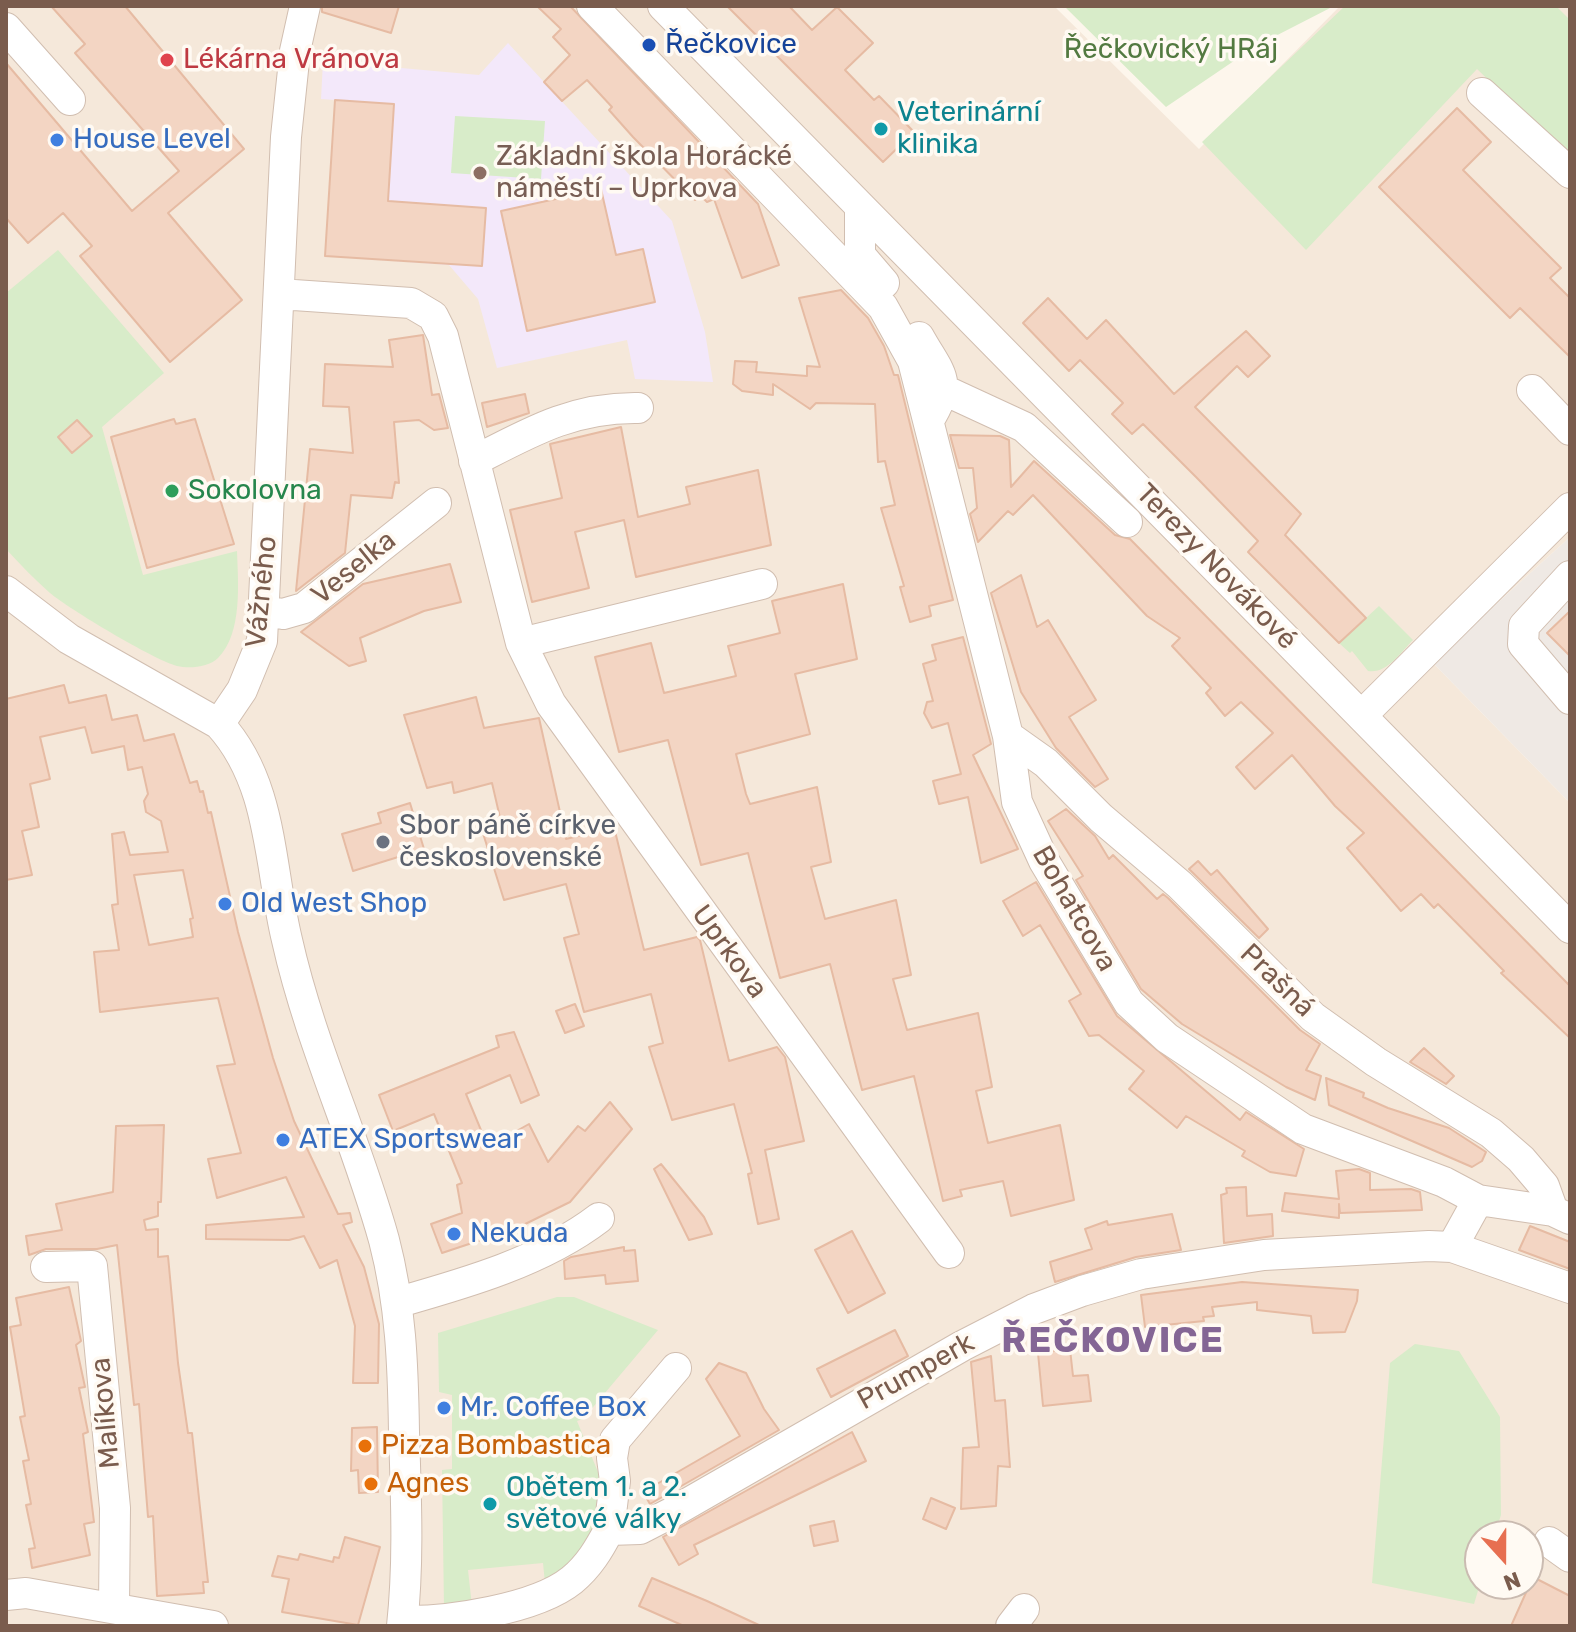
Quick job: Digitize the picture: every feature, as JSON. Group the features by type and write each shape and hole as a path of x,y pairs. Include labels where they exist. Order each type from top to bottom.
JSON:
{"street":[{"name":"Vážného","path":"219,724 253,667 262,641 286,137 295,51 305,6"},
{"path":"592,6 883,307 913,361 929,420"},
{"name":"Terezy Novákové","path":"663,6 1570,928"},
{"path":"6,28 70,100"},
{"path":"1482,93 1570,173"},
{"path":"860,207 860,255 894,295 945,384 929,420"},
{"name":"Uprkova","path":"279,294 411,303 433,316 443,336 521,643 551,704 582,751 949,1253"},
{"path":"944,390 978,403 1024,427 1127,522"},
{"path":"1532,390 1570,430"},
{"path":"474,461 556,419 610,408 638,408"},
{"name":"Bohatcova","path":"929,420 1008,736 1017,802 1028,831 1119,986 1145,1021 1303,1129 1444,1182 1478,1200 1561,1215"},
{"name":"Veselka","path":"264,611 283,614 304,608 436,503"},
{"path":"1362,715 1570,508"},
{"path":"1570,576 1524,626 1523,644 1570,699"},
{"path":"521,643 762,584"},
{"path":"6,591 69,639 219,724 234,741 255,780 286,939 310,1028 383,1237 399,1302 408,1528 403,1624 436,1622 543,1597 582,1570 609,1530 615,1481 612,1458 615,1440 676,1368"},
{"name":"Prašná","path":"1008,736 1046,763 1101,818 1180,885 1313,1017 1376,1062 1491,1133 1521,1159 1544,1186 1561,1215"},
{"path":"1452,1247 1478,1200"},
{"path":"399,1302 541,1252 576,1236 599,1218"},
{"name":"Prumperk","path":"609,1530 640,1529 671,1513 962,1346 1034,1309 1141,1274 1264,1255 1452,1247 1570,1288"},
{"name":"Malíkova","path":"46,1267 92,1266 115,1508 114,1606"},
{"path":"6,1595 26,1593 114,1606 148,1616 213,1626"}],"shaded area":[{"path":"6,6 1054,6 1199,149 1340,6 1570,6 1570,537 1432,662 1570,803 1570,1626 6,1626"},
{"name":"Základní škola Horácké náměstí – Uprkova","path":"508,43 672,221 705,332 713,382 635,379 627,340 497,368 478,299 449,265 325,256 335,100 321,99 323,61 479,75"},
{"path":"1570,537 1570,803 1432,662"}],"green space":[{"name":"Řečkovický HRáj","path":"1064,6 1334,6 1256,46 1166,107"},
{"path":"1345,6 1556,6 1570,20 1570,159 1477,69 1306,250 1202,142"},
{"path":"455,116 545,121 541,179 451,173"},
{"path":"58,250 164,373 102,427 143,575 237,551 238,592 232,635 218,658 210,663 193,667 177,666 132,644 50,593 6,549 6,293"},
{"path":"1379,606 1413,640 1387,666 1368,671 1352,651 1350,653 1339,643"},
{"path":"557,1297 574,1297 658,1330 583,1419 577,1421 600,1477 591,1482 598,1498 596,1527 581,1551 545,1583 543,1563 468,1570 472,1606 444,1608 442,1470 452,1469 452,1395 439,1392 438,1333"},
{"path":"1415,1344 1459,1351 1500,1417 1499,1520 1464,1520 1464,1600 1475,1600 1474,1604 1372,1583 1390,1363"}],"building":[{"path":"51,6 125,6 244,149 168,213 242,300 170,362 80,256 92,246 63,213 28,243 6,218 6,63 132,211 179,171 75,53 85,44"},
{"path":"322,6 399,6 391,33 322,12"},
{"path":"537,6 570,6 758,204 779,265 742,278 714,199 707,202 700,195 695,200 633,137 609,110 612,107 587,80 562,101 544,82 570,55 553,37 561,29"},
{"path":"727,6 789,6 812,30 837,7 873,43 845,70 874,100 879,96 914,132 883,162"},
{"path":"335,100 394,104 388,201 486,208 482,266 325,256"},
{"path":"1457,108 1491,142 1463,170 1561,268 1550,278 1570,298 1570,357 1520,308 1510,318 1379,187"},
{"path":"601,189 616,255 643,249 655,302 527,331 501,211"},
{"path":"841,290 868,318 884,346 894,375 898,375 953,600 929,606 931,616 910,622 900,587 904,586 881,508 895,505 885,461 878,462 875,404 816,403 810,409 773,384 773,395 742,391 733,384 735,361 757,362 756,372 807,376 807,366 820,367 799,298"},
{"path":"1048,298 1087,339 1106,320 1174,394 1246,331 1270,356 1248,377 1237,366 1195,407 1301,514 1285,535 1366,618 1339,643 1248,552 1258,541 1197,478 1143,424 1132,434 1112,414 1123,403 1080,360 1069,371 1023,323"},
{"path":"423,335 432,395 439,394 448,428 434,430 419,420 394,422 399,483 395,482 392,498 351,495 345,553 296,591 310,449 353,453 349,407 323,406 325,364 393,367 389,340"},
{"path":"525,394 529,413 487,427 482,403"},
{"name":"Sokolovna","path":"174,419 176,424 195,419 234,544 147,568 111,437"},
{"path":"77,420 92,436 72,453 58,437"},
{"path":"621,427 638,517 690,504 686,487 758,470 771,545 636,577 624,520 575,532 589,588 532,602 510,510 562,498 550,444"},
{"path":"950,435 1000,436 1009,440 1011,487 1034,461 1115,535 1130,539 1570,986 1570,1038 1501,973 1504,971 1438,904 1434,908 1421,894 1401,911 1347,848 1364,833 1335,806 1292,755 1255,789 1236,767 1273,733 1241,702 1225,716 1206,693 1211,688 1172,646 1180,638 1147,616 1033,495 1013,515 1008,511 978,542 970,514 977,508 973,468 959,468"},
{"path":"450,564 461,602 424,611 360,638 366,661 349,666 301,632 363,584"},
{"path":"1021,575 1037,627 1048,620 1096,700 1069,717 1108,779 1095,787 1056,748 1021,692 991,593"},
{"path":"843,584 857,659 795,674 810,734 736,754 746,794 750,804 817,787 831,862 811,867 825,919 896,900 911,975 893,979 907,1030 978,1013 992,1087 976,1091 988,1143 1060,1125 1074,1200 1011,1216 1003,1181 960,1190 962,1196 943,1201 914,1076 862,1090 830,964 780,978 748,853 701,865 668,740 619,752 595,657 651,643 664,693 736,676 728,646 780,633 772,601"},
{"path":"1570,611 1570,656 1547,633"},
{"path":"963,637 991,744 973,755 1018,849 981,863 968,797 939,804 933,781 961,774 948,723 932,728 924,713 927,702 933,701 923,664 936,660 932,645"},
{"path":"64,685 69,703 106,695 112,720 137,715 144,741 174,734 190,783 197,781 200,792 203,791 208,813 211,812 238,932 294,1121 338,1214 350,1213 352,1222 343,1225 364,1267 379,1324 378,1383 353,1383 355,1326 337,1260 320,1268 304,1236 289,1240 206,1239 206,1225 304,1217 286,1177 217,1198 208,1159 241,1153 217,1066 235,1064 218,998 100,1012 94,952 119,950 112,905 118,904 112,834 124,832 130,855 168,852 161,821 146,812 144,801 148,794 142,767 128,770 124,746 92,753 85,727 40,737 50,779 30,784 39,827 22,831 32,875 6,880 6,699","holes":["183,870 193,918 190,919 193,937 149,945 134,875"]},
{"path":"476,697 484,728 539,718 566,839 614,827 644,950 697,937 700,940 729,1061 777,1047 785,1057 804,1141 765,1150 779,1219 758,1224 748,1174 752,1173 734,1104 672,1120 649,1047 663,1043 651,994 584,1012 564,938 579,934 566,884 504,900 481,827 501,822 492,783 454,793 452,782 427,788 404,715"},
{"name":"Sbor páně církve československé","path":"410,803 424,849 353,871 342,834 381,823 378,813"},
{"path":"1066,809 1095,836 1109,859 1113,855 1157,899 1163,894 1168,898 1300,1030 1320,1044 1306,1070 1321,1076 1315,1100 1286,1087 1182,1024 1141,989 1076,880 1083,876 1048,821"},
{"path":"1198,861 1211,875 1217,870 1268,929 1259,938 1189,869"},
{"path":"1036,882 1117,1016 1240,1120 1246,1112 1304,1149 1296,1176 1270,1172 1242,1156 1245,1151 1186,1116 1177,1128 1129,1089 1144,1071 1099,1035 1089,1036 1069,1001 1081,994 1040,925 1023,936 1003,901"},
{"path":"575,1004 584,1026 565,1033 556,1011"},
{"path":"514,1032 539,1095 521,1103 510,1075 466,1094 488,1147 529,1124 548,1162 578,1126 585,1131 610,1102 632,1129 570,1202 517,1228 442,1253 431,1224 462,1213 457,1185 462,1183 434,1114 393,1131 379,1095 499,1047 496,1036"},
{"path":"1424,1048 1454,1076 1446,1084 1410,1062"},
{"path":"1326,1078 1364,1093 1363,1097 1388,1108 1449,1128 1486,1152 1482,1161 1472,1167 1329,1105"},
{"path":"164,1125 161,1202 158,1202 158,1216 144,1220 146,1230 158,1229 158,1257 168,1256 178,1363 188,1433 192,1433 208,1582 203,1582 204,1593 157,1596 153,1516 148,1517 139,1404 134,1405 117,1245 97,1249 46,1249 29,1255 26,1236 62,1230 56,1204 113,1192 116,1126"},
{"path":"661,1164 704,1217 712,1234 689,1240 654,1169"},
{"path":"1359,1169 1370,1173 1370,1190 1411,1189 1420,1192 1422,1210 1340,1213 1339,1204 1339,1218 1282,1211 1285,1193 1339,1199 1336,1171"},
{"path":"1246,1187 1247,1216 1272,1214 1273,1236 1224,1243 1221,1195 1227,1193 1226,1188"},
{"path":"1172,1214 1181,1250 1136,1257 1055,1282 1050,1262 1092,1249 1085,1229 1107,1221 1108,1225"},
{"path":"1530,1226 1570,1242 1570,1269 1519,1250"},
{"path":"852,1231 885,1293 848,1313 815,1250"},
{"path":"624,1247 624,1251 635,1250 638,1281 606,1284 605,1275 565,1279 564,1261 571,1257"},
{"path":"1242,1282 1358,1290 1357,1301 1345,1332 1313,1333 1311,1316 1257,1310 1257,1302 1212,1307 1214,1316 1203,1317 1204,1321 1145,1327 1141,1295"},
{"path":"69,1287 81,1341 76,1345 85,1387 79,1388 88,1432 83,1434 94,1522 84,1524 90,1555 32,1568 29,1549 35,1548 26,1505 31,1504 23,1461 29,1460 20,1417 25,1416 10,1327 21,1325 16,1298"},
{"path":"895,1330 908,1356 831,1397 817,1369"},
{"path":"1070,1349 1073,1376 1088,1375 1091,1401 1043,1406 1038,1353"},
{"path":"991,1356 995,1401 1005,1400 1010,1467 998,1466 996,1506 961,1509 963,1448 979,1447 971,1362"},
{"path":"719,1363 746,1373 764,1409 779,1430 650,1504 643,1492 740,1436 706,1379"},
{"path":"377,1427 378,1492 359,1493 358,1470 351,1471 352,1428"},
{"path":"852,1432 866,1461 694,1545 698,1554 679,1565 663,1537"},
{"path":"931,1498 955,1508 946,1529 923,1519"},
{"path":"834,1521 838,1541 814,1546 810,1526"},
{"path":"345,1537 380,1547 358,1625 282,1612 289,1579 272,1576 278,1556 298,1560 300,1554 333,1562 334,1557 339,1558"},
{"path":"652,1578 761,1626 684,1626 639,1606"},
{"path":"1544,1583 1570,1596 1570,1626 1511,1626 1523,1600 1544,1600"}],"place":[{"name":"Řečkovice","path":"649,45"},
{"name":"Lékárna Vránova","path":"167,60"},
{"name":"Veterinární klinika","path":"881,129"},
{"name":"House Level","path":"57,140"},
{"name":"Základní škola Horácké náměstí – Uprkova","path":"480,173"},
{"name":"Sokolovna","path":"172,491"},
{"name":"Sbor páně církve československé","path":"383,842"},
{"name":"Old West Shop","path":"225,904"},
{"name":"ATEX Sportswear","path":"283,1140"},
{"name":"Nekuda","path":"454,1234"},
{"name":"Mr. Coffee Box","path":"444,1408"},
{"name":"Pizza Bombastica","path":"365,1446"},
{"name":"Agnes","path":"371,1484"},
{"name":"Obětem 1. a 2. světové války","path":"490,1504"}],"district":[{"name":"ŘEČKOVICE","path":"1113,1342"}]}
